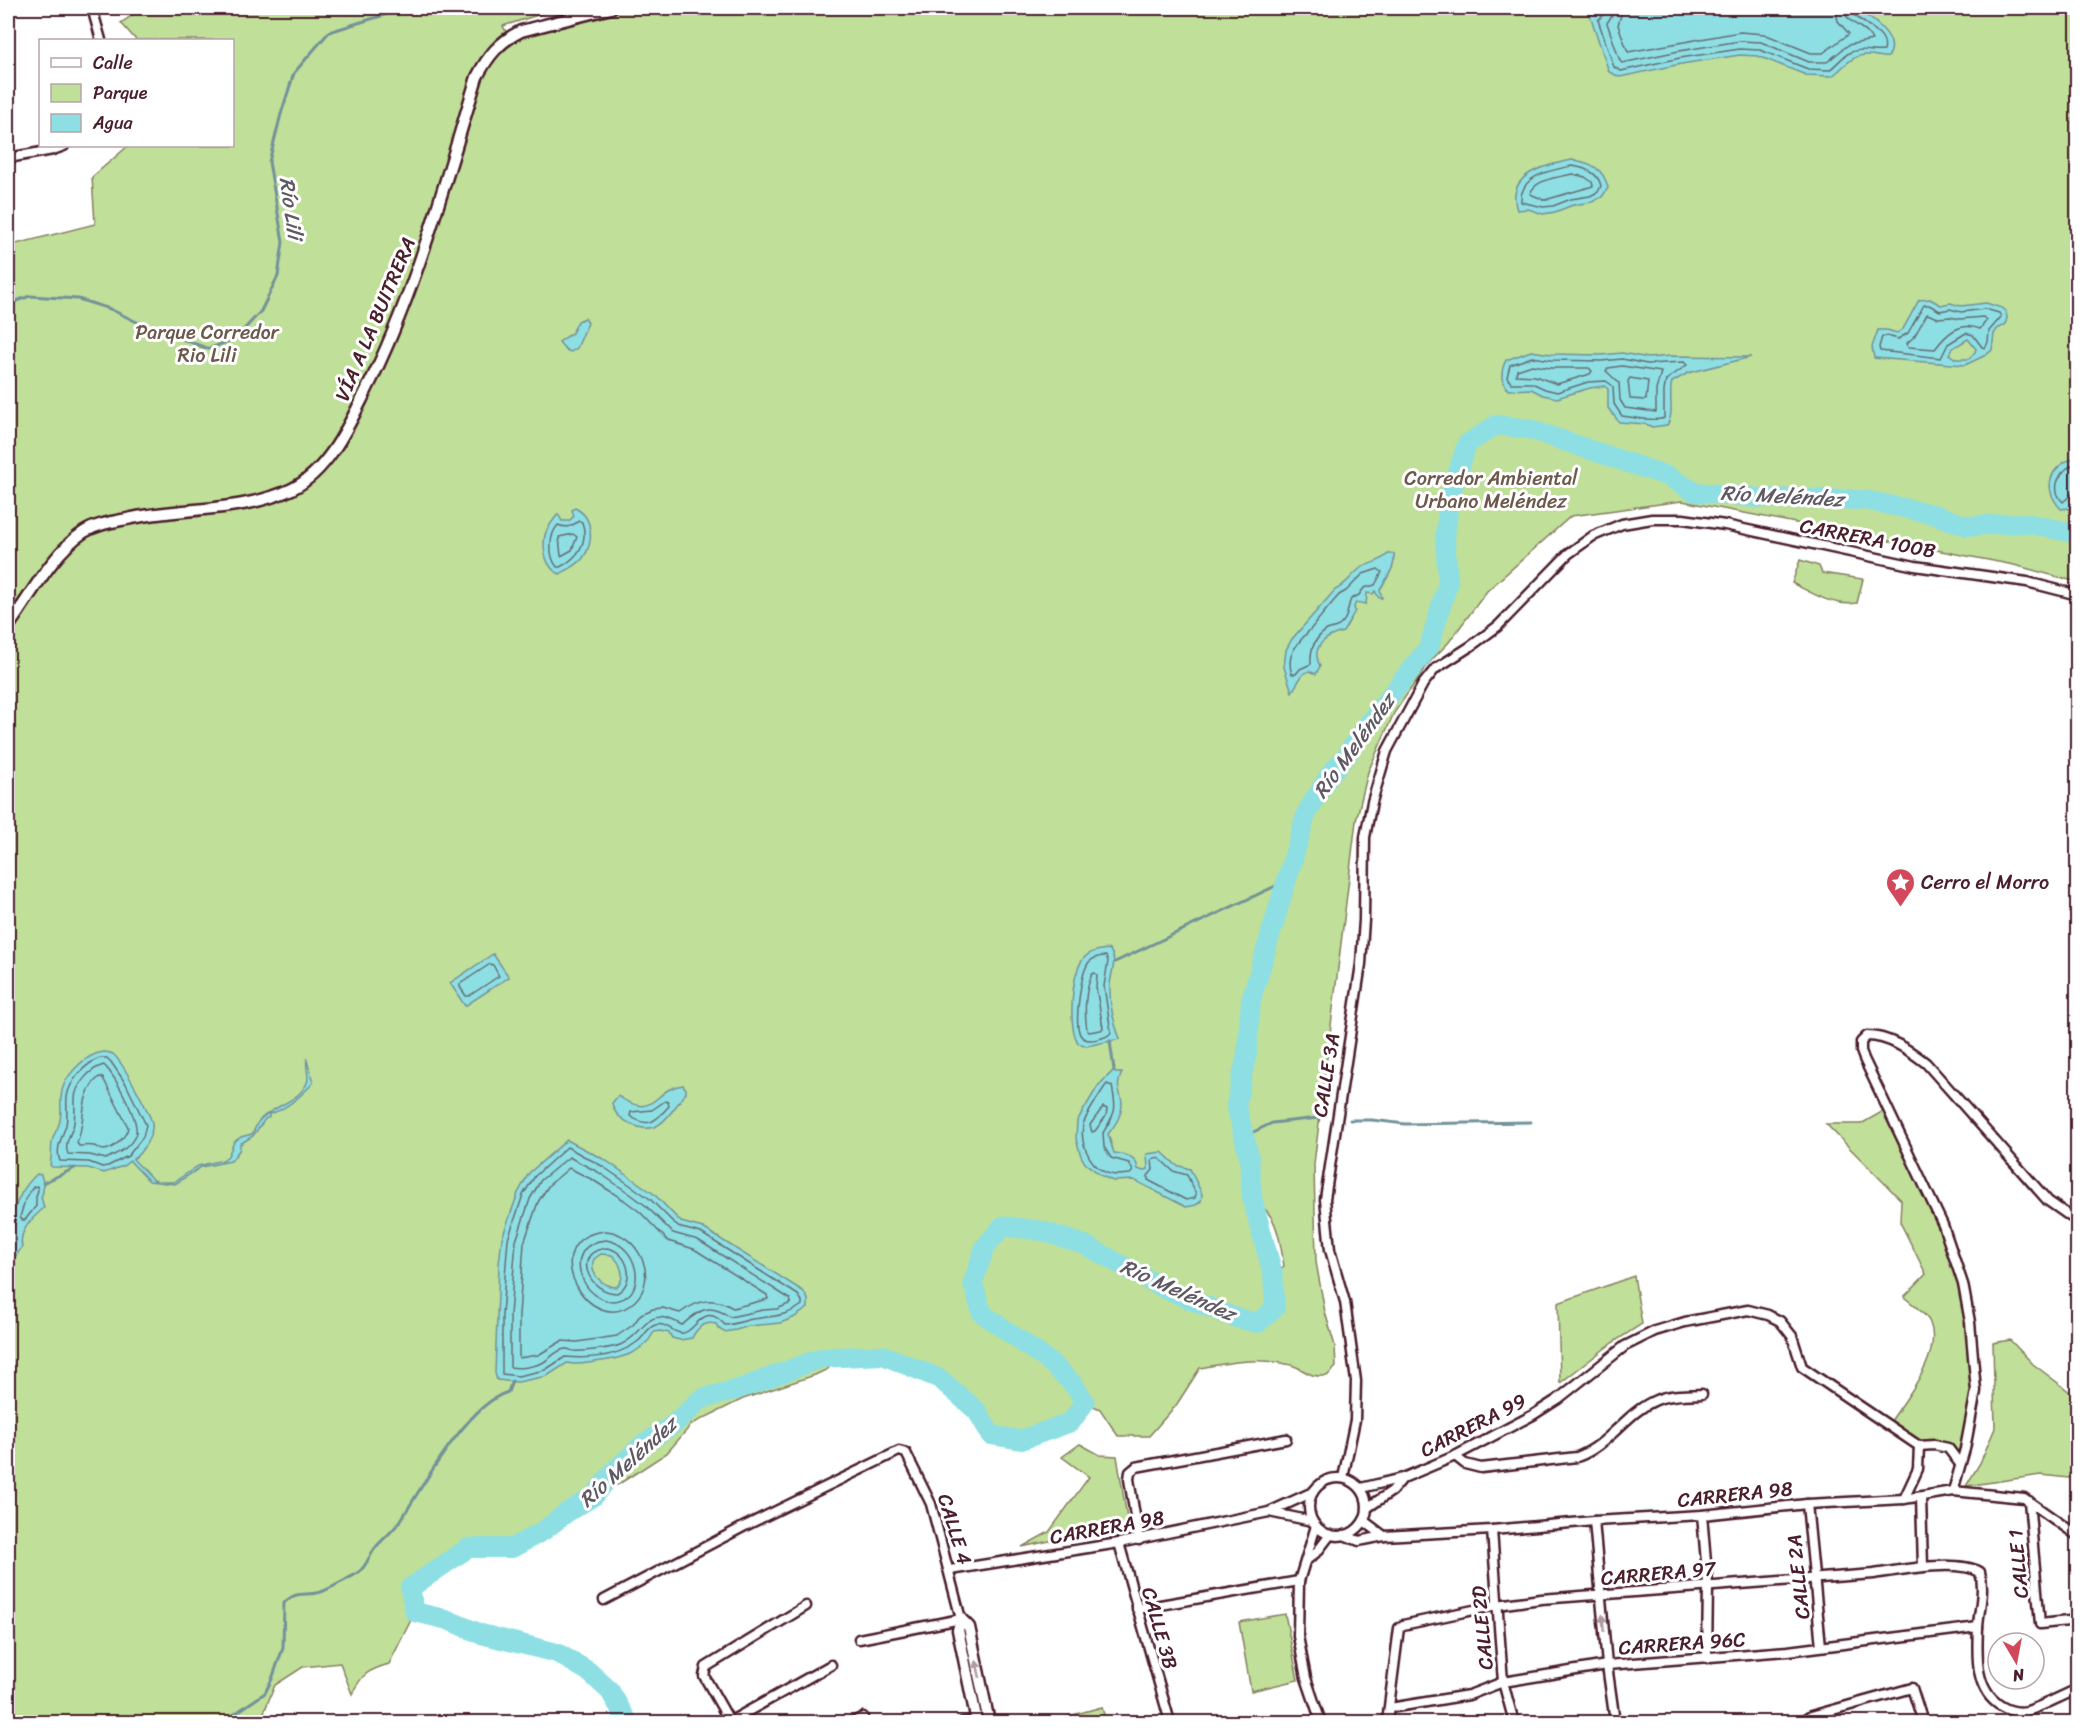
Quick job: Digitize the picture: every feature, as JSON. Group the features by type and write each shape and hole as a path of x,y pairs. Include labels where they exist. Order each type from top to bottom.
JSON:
{"street":[{"path":"93,8 101,39"},
{"name":"VÍA A LA BUITRERA","path":"8,627 51,566 84,532 98,525 147,514 239,505 266,498 292,489 321,467 352,420 380,364 402,310 420,264 477,77 488,56 520,31 611,8"},
{"path":"8,158 61,147"},
{"name":"CARRERA 100B","path":"1423,684 1435,669 1498,626 1568,554 1593,536 1622,524 1652,519 1683,519 1725,525 1915,566 2026,582 2078,595"},
{"name":"CALLE 3A","path":"1343,1478 1355,1420 1356,1381 1345,1302 1329,1250 1325,1199 1361,964 1365,837 1372,802 1387,751 1423,684"},
{"path":"1953,1491 1967,1443 1976,1391 1964,1284 1942,1225 1864,1059 1861,1042 1867,1036 1877,1036 1909,1050 1926,1063 2048,1201 2076,1221"},
{"path":"2076,1221 2074,1212 2078,1206"},
{"name":"CARRERA 99","path":"1361,1488 1402,1478 1455,1456 1533,1415 1558,1399 1625,1346 1654,1331 1685,1322 1748,1310 1780,1321 1792,1336 1802,1367 1919,1446"},
{"path":"1455,1456 1465,1464 1481,1468 1577,1457 1591,1452 1611,1437 1633,1415 1656,1400 1702,1394"},
{"path":"1139,1540 1129,1479 1130,1472 1136,1467 1286,1440"},
{"path":"1904,1499 1918,1469 1919,1446 1934,1445 1948,1448 1967,1443"},
{"path":"1948,1448 1960,1464"},
{"name":"CALLE 4","path":"604,1600 765,1516 899,1451 906,1453 931,1504 950,1570 961,1619 958,1629 977,1721"},
{"path":"1314,1523 1330,1535 1344,1535 1354,1531 1364,1521 1368,1508 1361,1488 1353,1481 1343,1478 1326,1480 1313,1492 1309,1505 1314,1523 1307,1560 1299,1581 1298,1636 1306,1678 1321,1722"},
{"name":"CARRERA 99","path":"1368,1508 1392,1491 1402,1478"},
{"name":"CARRERA 98","path":"1344,1535 1359,1541 1384,1536 1702,1515 1807,1504 1904,1499 1953,1491 2024,1498 2078,1536"},
{"name":"CARRERA 98","path":"950,1570 1139,1540 1269,1512 1313,1492"},
{"path":"1921,1497 1923,1567"},
{"name":"CALLE 1","path":"2029,1501 2040,1624 2078,1620"},
{"name":"CALLE 2A","path":"1807,1504 1821,1647"},
{"name":"CARRERA 98","path":"1269,1512 1314,1523"},
{"path":"1702,1515 1708,1585 1707,1658"},
{"path":"1364,1521 1384,1536"},
{"path":"1594,1521 1607,1665 1615,1722"},
{"name":"CALLE 2D","path":"1492,1530 1503,1682 1514,1722"},
{"path":"1307,1560 1317,1552 1330,1535"},
{"name":"CALLE 3B","path":"1119,1544 1170,1722"},
{"name":"CARRERA 97","path":"1390,1708 1399,1628 1403,1625 1497,1605 1540,1599 1874,1574 1923,1567 1972,1568 1980,1572 1983,1582 1978,1626"},
{"path":"1137,1609 1299,1581"},
{"path":"806,1606 706,1667 705,1676 730,1722 831,1665"},
{"path":"859,1639 961,1619"},
{"name":"CALLE 4","path":"961,1619 969,1627 989,1720"},
{"path":"1978,1626 1980,1676 1984,1690 1997,1703 2010,1711 2025,1712 2078,1689"},
{"name":"CARRERA 96C","path":"1390,1708 1469,1695 1503,1682 1607,1665 1821,1647 1978,1626"},
{"path":"1802,1722 1811,1716 1912,1688 1923,1722"},
{"path":"1387,1722 1390,1708"},
{"path":"853,1722 863,1717"},
{"path":"963,1722 989,1720"}],"green space":[{"path":"143,8 560,8 503,26 509,37 611,8 2077,8 2077,534 2054,529 2077,541 2077,582 2014,565 1682,501 1571,516 1487,591 1449,642 1428,664 1394,713 1368,772 1356,821 1314,1164 1316,1262 1325,1312 1335,1346 1336,1367 1327,1376 1310,1374 1291,1365 1268,1361 1234,1362 1200,1368 1177,1404 1149,1436 1118,1436 1100,1409 1085,1402 1071,1422 1021,1440 991,1435 977,1411 940,1379 883,1355 835,1357 828,1369 743,1399 692,1424 667,1453 619,1484 597,1492 543,1531 512,1548 468,1548 411,1588 415,1612 389,1664 366,1674 352,1694 340,1663 303,1667 275,1685 260,1722 8,1722 8,246 95,224 92,177 127,147 234,147 234,39 135,39 121,23","holes":["1254,1202 1268,1213 1276,1229 1284,1266 1274,1273"]},
{"path":"1800,560 1819,566 1822,573 1863,579 1857,603 1832,601 1792,583"},
{"path":"1885,1110 1941,1225 1959,1280 1968,1322 1974,1391 1959,1462 1949,1448 1919,1445 1889,1424 1920,1376 1931,1349 1933,1336 1930,1323 1923,1313 1904,1297 1926,1274 1900,1222 1901,1200 1826,1124 1861,1124"},
{"path":"1634,1276 1642,1324 1612,1343 1560,1383 1558,1303"},
{"path":"2010,1340 2033,1364 2070,1392 2077,1393 2077,1479 2041,1475 1966,1486 1980,1463 1995,1428 1993,1343"},
{"path":"1080,1444 1100,1455 1117,1456 1128,1524 1022,1547 1049,1532 1089,1477 1062,1457"},
{"path":"1285,1614 1298,1680 1251,1691 1239,1622"},
{"path":"1102,1707 1106,1722 1047,1722"}],"water":[{"path":"1608,8 1852,8 1866,15 1881,27 1891,42 1891,49 1888,57 1863,55 1857,57 1832,76 1806,75 1758,56 1740,55 1620,77 1609,72 1590,15"},
{"path":"1572,160 1591,165 1600,171 1608,188 1602,197 1592,202 1543,214 1528,209 1517,210 1515,197 1522,179 1540,168"},
{"path":"1930,299 1941,305 1950,303 1961,306 1986,303 2002,308 2006,311 2007,318 2005,325 1997,329 1994,334 1992,350 1965,365 1874,358 1872,347 1878,330 1897,333 1903,329 1919,300","holes":["1968,339 1976,349 1969,359 1956,359 1949,354 1953,348"]},
{"path":"585,318 588,323 577,348 571,352 566,350 559,342 572,333 578,321"},
{"path":"1531,351 1551,354 1622,353 1648,358 1751,357 1688,373 1672,382 1669,421 1667,425 1652,427 1646,424 1619,422 1608,408 1608,389 1604,386 1557,398 1531,389 1508,390 1502,375 1506,360"},
{"path":"2077,457 2077,495 2070,508 2061,509 2051,493 2051,478 2060,465"},
{"path":"575,508 581,512 589,524 589,545 581,561 560,574 551,568 546,558 545,535 558,514 562,521 569,521 574,516 572,510"},
{"path":"1388,554 1394,554 1394,564 1380,590 1382,598 1379,598 1375,591 1373,594 1367,593 1366,604 1356,602 1355,611 1343,632 1326,639 1318,648 1317,659 1320,666 1316,674 1309,671 1303,674 1292,692 1284,667 1286,650 1292,639 1335,590 1361,568"},
{"path":"1109,949 1114,963 1110,986 1111,1006 1120,1039 1087,1046 1078,1043 1073,1025 1072,1001 1076,977 1086,956 1095,951"},
{"path":"493,954 509,977 465,1006 450,983"},
{"path":"104,1052 113,1054 117,1058 150,1117 152,1127 149,1138 133,1159 152,1179 158,1182 174,1182 198,1166 223,1160 228,1156 234,1142 252,1134 264,1116 303,1090 308,1080 307,1060 313,1083 292,1102 269,1114 253,1136 240,1144 240,1149 231,1161 201,1167 175,1184 149,1181 130,1161 104,1173 88,1168 52,1167 50,1165 52,1142 61,1114 62,1089 65,1082 82,1062"},
{"path":"1114,1070 1115,1073 1122,1073 1118,1085 1122,1107 1117,1122 1108,1134 1114,1153 1133,1158 1138,1169 1143,1171 1148,1169 1147,1154 1162,1152 1176,1165 1190,1169 1202,1194 1201,1201 1196,1205 1186,1207 1134,1180 1113,1181 1085,1163 1076,1139 1077,1121 1098,1086"},
{"path":"683,1085 686,1093 657,1126 641,1128 618,1116 614,1110 612,1103 618,1096 630,1103 640,1106 647,1105 673,1087"},
{"path":"567,1140 605,1160 654,1194 681,1222 703,1228 803,1291 808,1299 808,1308 780,1323 749,1326 724,1332 716,1324 704,1324 692,1338 680,1340 672,1338 669,1333 654,1332 643,1346 621,1357 581,1364 567,1363 547,1376 518,1382 497,1380 495,1373 502,1238 518,1193 529,1173","holes":["601,1254 612,1255 622,1271 621,1280 616,1287 602,1282 593,1269 594,1259"]},
{"path":"37,1174 41,1175 43,1181 44,1189 41,1197 44,1208 27,1225 22,1236 22,1247 8,1267 8,1242 12,1217 21,1194"}],"waterway":[{"name":"Río Lili","path":"8,304 30,296 78,299 110,309 139,323 209,349 236,338 261,311 278,276 283,242 269,162 294,73 329,32 407,8"},
{"name":"Río Meléndez","path":"628,1722 610,1691 588,1671 557,1653 481,1634 448,1620 415,1612 410,1588 468,1548 512,1548 543,1531 566,1513 594,1496 615,1470 641,1446 674,1424 701,1399 742,1388 821,1358 883,1355 940,1379 977,1411 991,1435 1021,1440 1071,1422 1085,1402 1074,1385 1051,1363 982,1313 973,1283 985,1247 1003,1226 1042,1231 1085,1245 1165,1289 1233,1317 1258,1323 1275,1308 1273,1274 1252,1198 1249,1156 1236,1105 1247,1053 1251,1000 1307,812 1330,774 1429,647 1448,583 1445,539 1449,499 1467,444 1496,425 1529,429 1667,476 1695,492 1761,498 1864,500 1933,514 1967,526 2025,523 2078,534"},
{"path":"1115,962 1286,881"},
{"path":"1110,1041 1114,1070"},
{"path":"1245,1136 1272,1123 1319,1118"},
{"path":"1350,1120 1405,1124 1531,1122"},
{"path":"43,1183 75,1168"},
{"path":"223,1722 265,1693 283,1648 284,1603 293,1596 324,1591 361,1570 376,1547 401,1520 434,1467 462,1429 478,1412 508,1392 512,1381"}],"place":[{"name":"Cerro el Morro","path":"1900,908"}],"park label":[{"name":"Parque Corredor Rio Lili","path":"207,344"},
{"name":"Corredor Ambiental Urbano Meléndez","path":"1491,490"}]}
